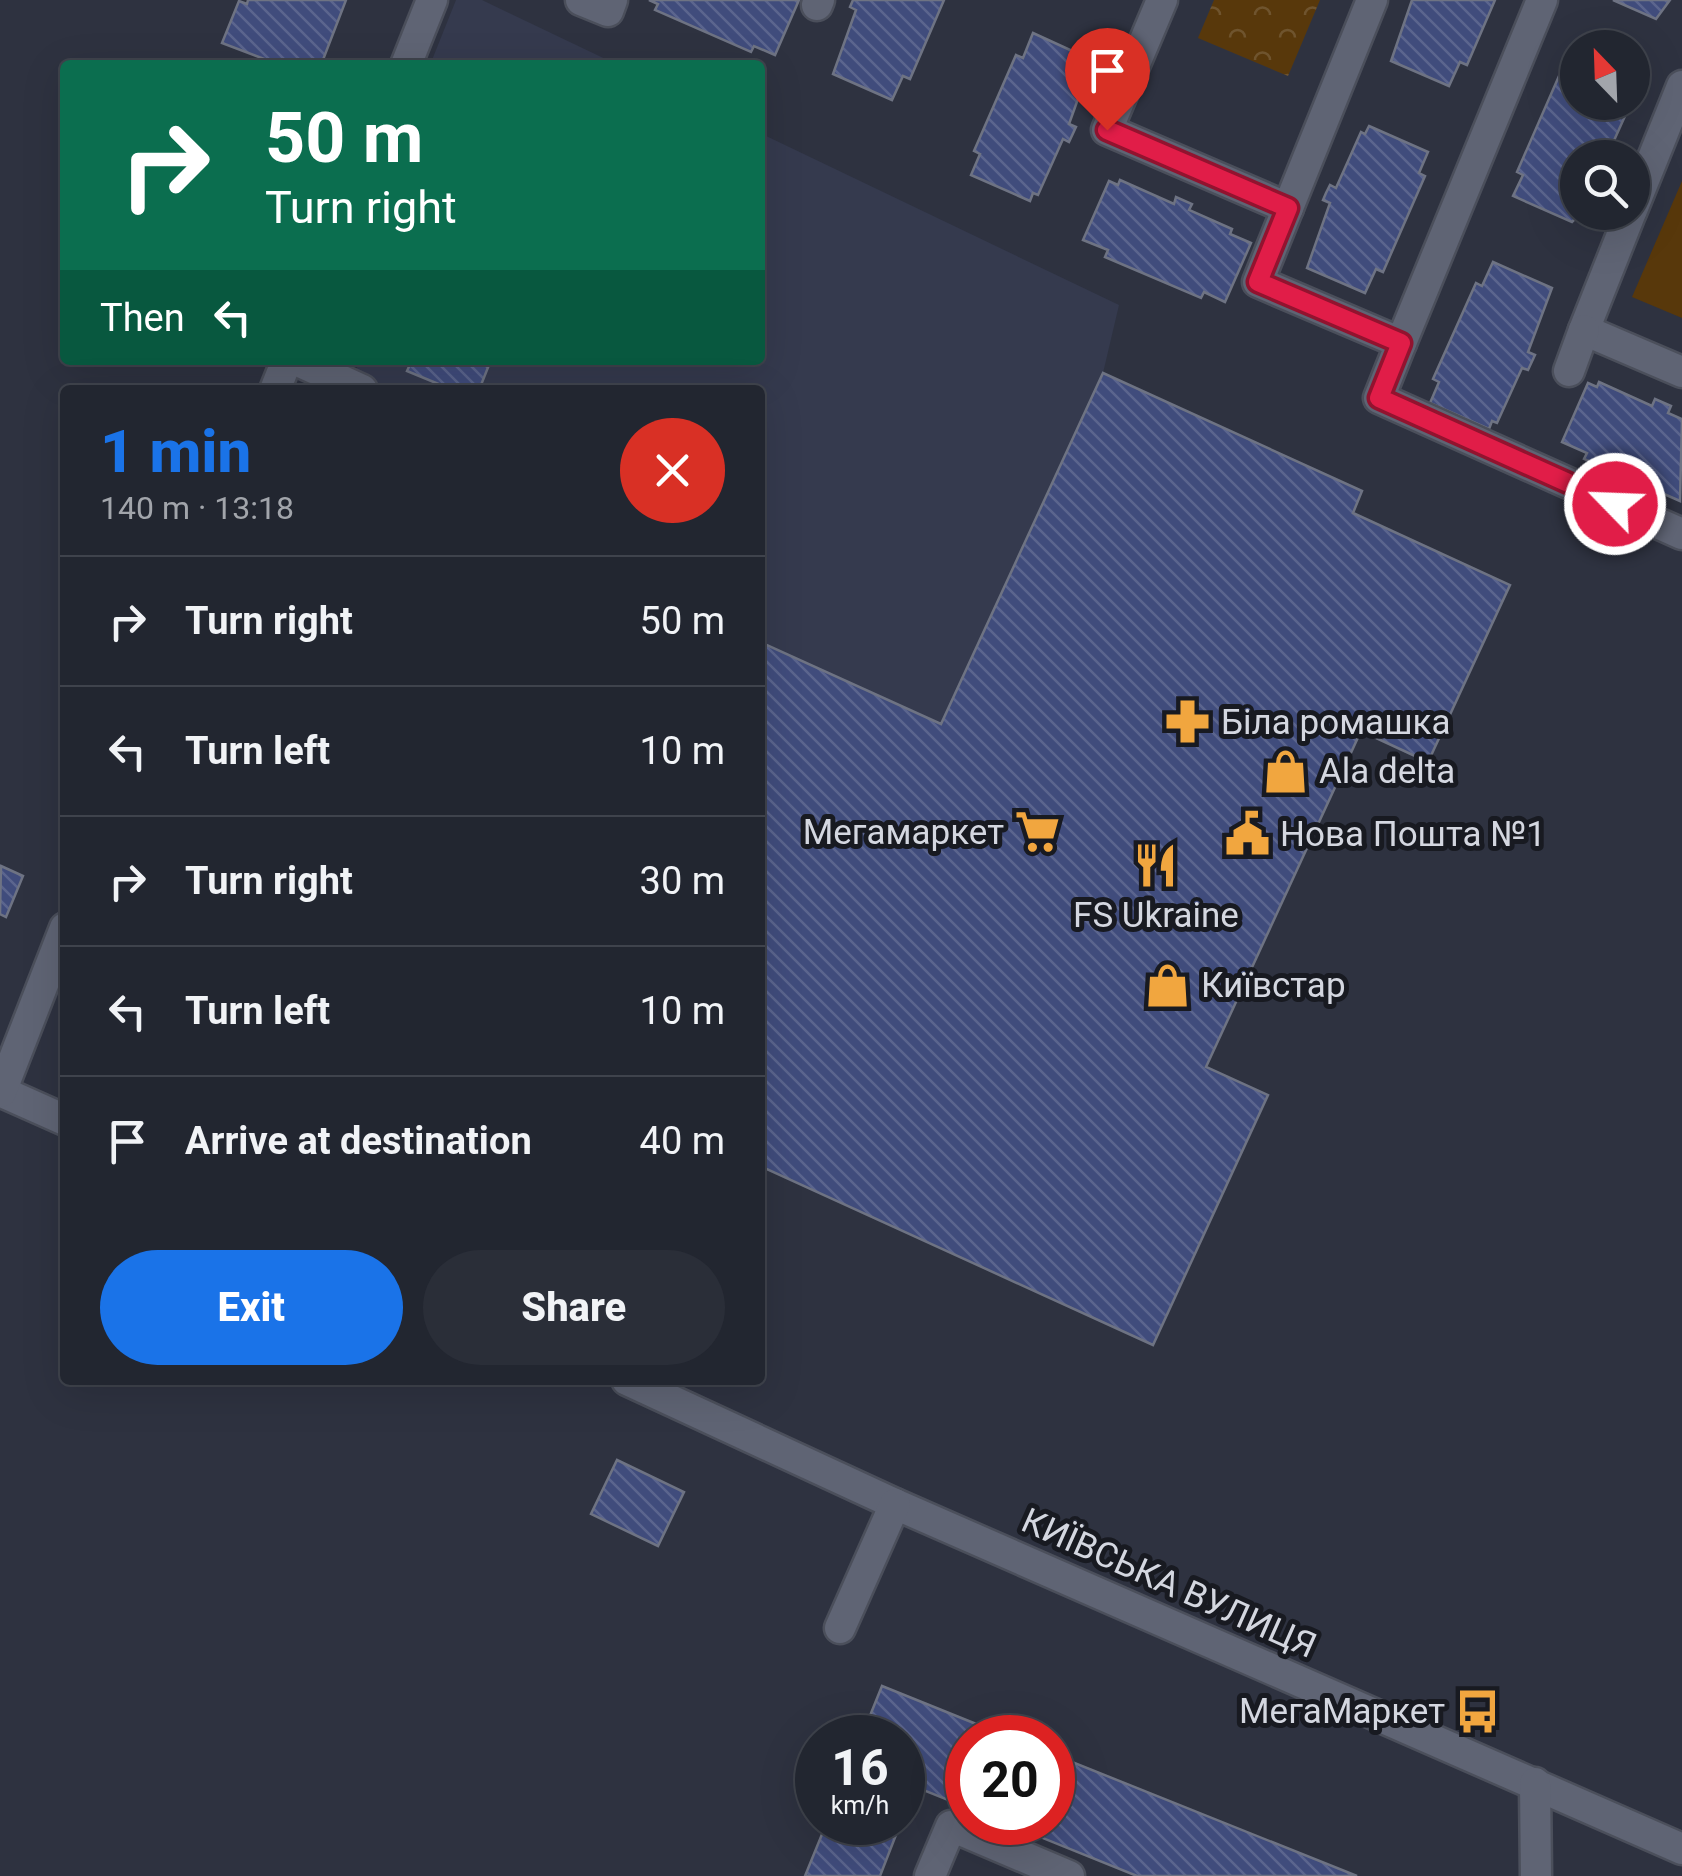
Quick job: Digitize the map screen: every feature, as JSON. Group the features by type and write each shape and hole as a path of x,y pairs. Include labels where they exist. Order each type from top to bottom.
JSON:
{"street":[{"path":"408,60 432,0"},
{"path":"581,0 608,11 612,0"},
{"path":"1162,0 1102,142 1288,208"},
{"path":"1372,0 1258,282 1401,343"},
{"path":"1542,0 1379,398 1682,534"},
{"path":"1650,166 1682,86"},
{"path":"1569,371 1624,230"},
{"path":"1584,330 1682,372"},
{"path":"307,365 351,385"},
{"path":"60,941 0,1092 60,1118"},
{"name":"КИЇВСЬКА ВУЛИЦЯ","path":"638,1385 894,1504 1682,1849"},
{"path":"840,1628 894,1504"},
{"path":"1535,1783 1536,1876"},
{"path":"930,1876 951,1826 1069,1876"}],"shaded area":[{"path":"456,0 482,0 608,60 432,60"},
{"path":"765,135 1119,305 1103,373 941,724 765,644 765,385 350,385 358,365 765,365"}],"green space":[{"path":"1214,0 1320,0 1288,76 1198,38"},
{"path":"1682,181 1682,318 1632,297"}],"building":[{"path":"248,0 346,0 323,60 267,60 222,43 239,1 247,4"},
{"path":"649,0 799,0 775,55 754,46 751,52 655,10 658,4"},
{"path":"853,0 944,0 910,79 903,76 892,100 833,74 856,10 850,7"},
{"path":"1412,0 1495,0 1467,65 1460,62 1449,86 1391,61"},
{"path":"1613,0 1670,0 1656,19"},
{"path":"1033,33 1092,60 1069,124 1076,127 1069,142 1063,139 1038,195 1033,193 1030,201 971,175 980,154 974,151 1016,55 1023,58"},
{"path":"1559,76 1560,120 1623,120 1614,140 1560,140 1560,217 1513,196 1523,175 1517,172"},
{"path":"1369,126 1428,152 1419,173 1425,176 1383,272 1376,269 1365,293 1307,268 1330,203 1323,200 1326,193 1330,185 1336,188 1361,132 1365,134"},
{"path":"1120,180 1174,204 1176,197 1192,204 1189,210 1232,229 1230,234 1251,243 1225,302 1204,292 1201,298 1105,257 1108,250 1083,240 1109,181 1118,185"},
{"path":"1493,262 1552,288 1528,352 1535,355 1528,370 1522,368 1497,423 1492,421 1489,429 1430,403 1439,382 1433,379 1476,283 1482,286"},
{"path":"410,365 489,365 481,385 441,385 407,371"},
{"name":"Мегамаркет","path":"1103,373 1362,491 1353,513 1510,585 1428,762 1361,731 1206,1067 1268,1095 1153,1345 765,1168 765,644 941,724"},
{"path":"1599,382 1652,406 1655,399 1671,406 1668,413 1682,419 1680,501 1584,459 1587,453 1562,442 1588,383 1597,387"},
{"path":"1,866 23,876 6,917 0,914"},
{"path":"617,1460 684,1492 658,1546 591,1514"},
{"path":"882,1686 954,1715 945,1715 945,1799 925,1791 925,1715 870,1715"},
{"path":"1075,1763 1357,1876 1137,1876 1060,1845 1075,1845"},
{"path":"818,1845 892,1845 880,1876 805,1876"}],"place":[{"name":"Біла ромашка","path":"1188,722"},
{"name":"Ala delta","path":"1286,771"},
{"name":"Мегамаркет","path":"1037,832"},
{"name":"Нова Пошта №1","path":"1247,834"},
{"name":"FS Ukraine","path":"1156,865"},
{"name":"Київстар","path":"1168,985"},
{"name":"МегаМаркет","path":"1478,1711"}],"route":[{"path":"1107,130 1288,208 1258,282 1401,343 1379,398 1615,504"}]}
